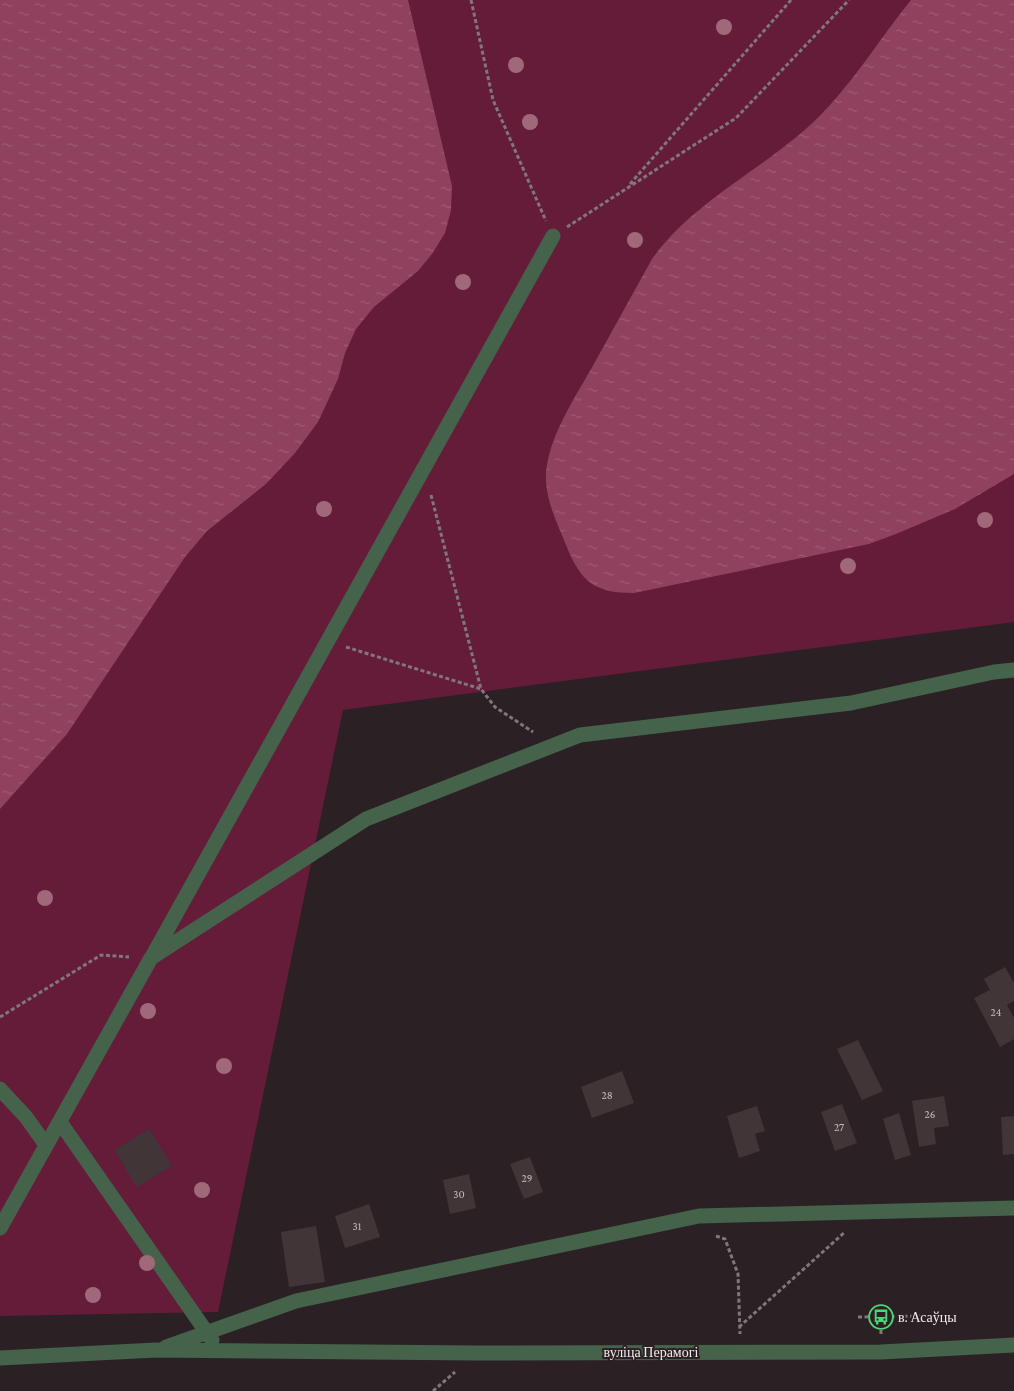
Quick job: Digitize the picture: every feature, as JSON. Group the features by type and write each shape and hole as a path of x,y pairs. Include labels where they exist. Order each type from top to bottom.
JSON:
{"street":[{"path":"0,1228 553,236"},
{"path":"151,958 366,819 580,735 851,703 994,672 1014,670"},
{"path":"0,1089 26,1117 46,1145"},
{"path":"60,1122 205,1333 221,1351"},
{"path":"0,1358 156,1350 296,1301 700,1216 1014,1208"},
{"name":"вуліца Перамогі","path":"156,1350 476,1353 881,1352 1014,1345"}],"path":[{"path":"471,0 493,100 553,236 736,118 849,0"},
{"path":"626,188 791,0"},
{"path":"424,468 481,689 495,707 554,746"},
{"path":"327,641 481,689"},
{"path":"0,1017 101,955 151,958"},
{"path":"740,1327 867,1212"},
{"path":"681,1220 725,1239 738,1274 740,1352"},
{"path":"858,1318 923,1316"}],"shaded area":[{"path":"0,0 1014,0 1014,622 343,710 218,1312 0,1316"}],"water":[{"path":"0,0 408,0 452,186 451,210 445,233 432,254 418,271 374,307 356,329 345,353 338,379 318,422 295,453 266,484 207,531 185,557 67,734 0,809"},
{"path":"911,0 1014,0 1014,474 955,509 869,544 634,593 609,591 599,588 591,583 577,568 553,514 548,497 547,466 550,451 563,419 652,259 668,239 706,204 789,143 823,113 850,82"}],"building":[{"path":"1005,967 1014,983 1014,1001 1007,1005 1014,1018 1014,1039 1000,1047 974,998 990,990 984,979"},
{"path":"858,1040 883,1091 862,1100 837,1049"},
{"path":"622,1071 634,1103 592,1118 581,1087"},
{"path":"944,1096 949,1126 934,1128 936,1144 919,1147 912,1101"},
{"path":"842,1104 857,1143 835,1151 821,1112"},
{"path":"757,1106 765,1131 755,1134 760,1151 739,1158 727,1116"},
{"path":"899,1113 911,1155 895,1160 883,1119"},
{"path":"1014,1116 1014,1154 1003,1155 1001,1117"},
{"path":"149,1129 172,1166 137,1187 114,1150"},
{"path":"530,1157 543,1192 524,1199 510,1164"},
{"path":"469,1174 476,1208 450,1214 443,1180"},
{"path":"369,1204 380,1237 345,1248 335,1216"},
{"path":"316,1226 325,1282 289,1287 281,1232"}],"place":[{"name":"в. Асаўцы","path":"881,1317"}]}
